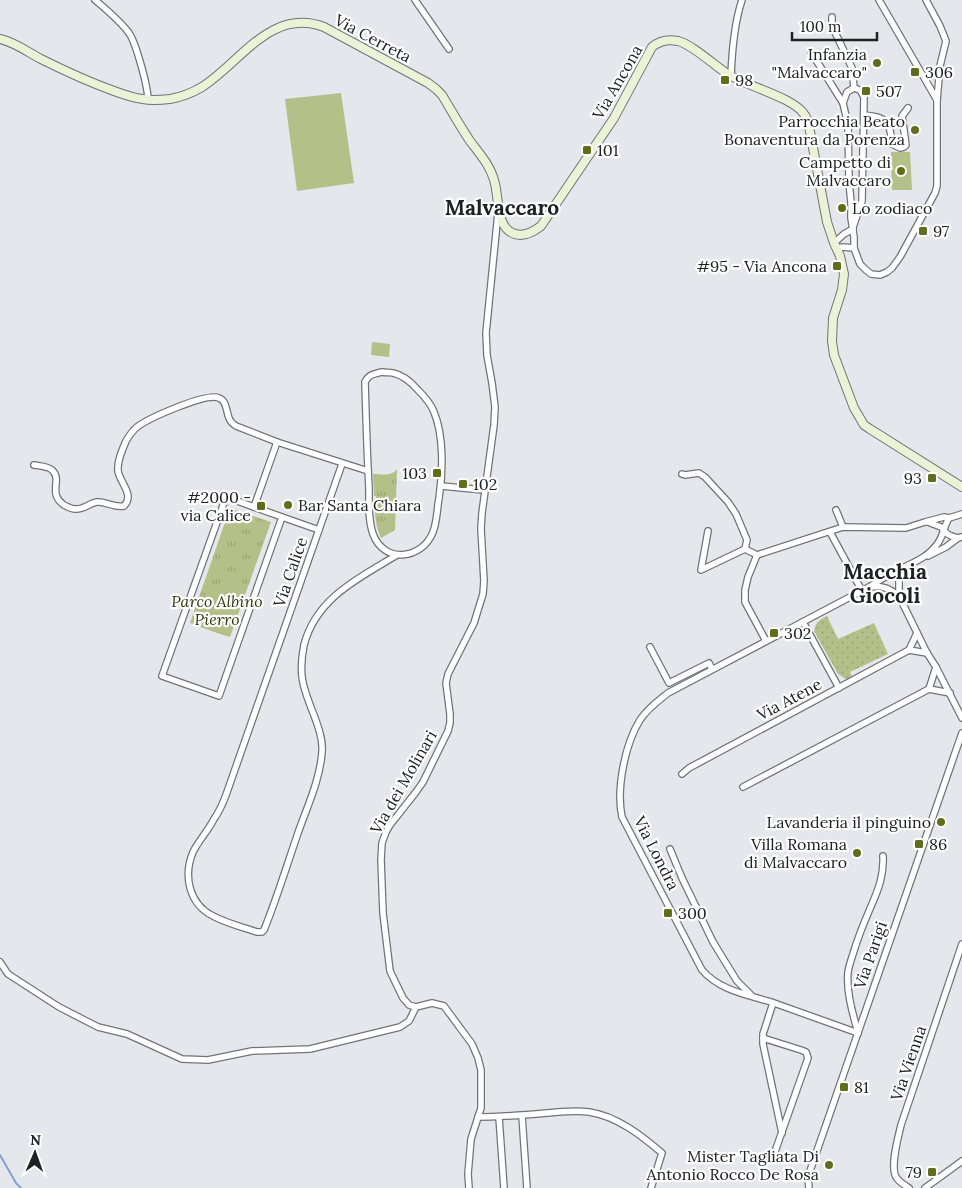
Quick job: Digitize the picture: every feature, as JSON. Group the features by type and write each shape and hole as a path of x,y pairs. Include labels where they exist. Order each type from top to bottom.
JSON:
{"street":[{"path":"96,0 125,28 132,38 147,90 148,100"},
{"path":"416,0 449,49"},
{"path":"731,76 736,16 742,0"},
{"path":"879,0 937,101"},
{"path":"811,52 843,104 848,125 849,181 854,248 860,264 872,274 880,275 892,268 900,258 937,186 937,101 940,66 946,41 926,0"},
{"path":"832,17 832,26 852,68 854,88"},
{"name":"Via Cerreta","path":"0,39 88,81 130,96 148,100 160,100 185,95 198,89 262,37 277,28 294,23 317,24 428,83 442,95 489,167 498,196 499,209"},
{"name":"Via Ancona","path":"499,209 505,227 511,232 522,235 529,234 540,226 614,118 648,53 657,43 671,40 686,44 731,76 793,104 804,113 808,121 830,231"},
{"path":"838,246 844,234 853,229 861,204 864,98 860,90 854,88 847,92 843,104"},
{"path":"864,115 884,120 888,123 892,144 900,148 906,145 902,116 908,108"},
{"path":"851,203 861,204"},
{"name":"Via dei Molinari","path":"416,1007 409,1005 403,998 390,971 383,913 382,843 390,825 423,782 448,731 450,714 446,683 448,674 474,623 483,594 481,529 495,407 487,355 486,333 499,209"},
{"path":"830,231 844,234"},
{"path":"830,231 838,246 843,266 844,282 833,318 832,341 837,365 854,408 864,425 962,487"},
{"path":"838,246 854,238"},
{"path":"838,246 854,248"},
{"path":"382,372 394,373 402,377 415,386 433,410 439,425 441,442 441,486 436,524 428,541 416,552 409,554 397,555 384,550 376,541 371,528 365,382 371,374 382,372"},
{"path":"34,465 53,471 56,477 56,497 69,508 82,508 98,502 124,506 128,500 128,491 120,477 118,466 124,444 131,432 143,423 170,411 199,399 213,396 223,400 229,418 236,426 277,442 368,471"},
{"path":"254,507 277,442"},
{"name":"Via Calice","path":"342,464 226,795 193,853 188,872 190,891 206,912 219,919 260,932 264,930 315,784 322,750 318,726 304,688 302,670 302,656 313,622 329,601 353,581 397,555"},
{"path":"682,474 698,473 705,477 728,502 736,514 747,540 746,549"},
{"path":"441,486 484,490"},
{"path":"282,517 219,696 162,676 226,497 319,530"},
{"path":"836,510 842,527"},
{"path":"746,549 758,555 842,527 906,528 962,514"},
{"path":"922,559 934,548 944,532 945,523 948,518"},
{"path":"925,522 933,523 941,527 948,535 960,538"},
{"path":"708,531 701,570 746,549"},
{"path":"830,532 862,591"},
{"path":"890,574 946,547 960,538"},
{"path":"758,555 748,578 745,602 766,641"},
{"path":"886,588 898,582 906,566"},
{"path":"890,574 895,575 898,582 899,596 962,718"},
{"name":"Via Londra","path":"858,1033 721,986 708,977 702,970 622,817 620,807 622,780 630,743 640,721 650,708 668,693 862,591 890,574"},
{"path":"869,587 881,586 892,590 899,596"},
{"path":"803,622 838,688"},
{"path":"917,634 909,650 927,653"},
{"path":"650,646 669,683 709,663 712,669"},
{"name":"Via Atene","path":"682,774 909,650"},
{"path":"930,689 936,667"},
{"path":"743,787 930,689 950,693"},
{"name":"Via Parigi","path":"809,1188 808,1178 810,1171 962,733"},
{"path":"670,849 713,942 737,981 752,997"},
{"path":"858,1033 850,1003 849,967 882,879 883,856"},
{"name":"Via Vienna","path":"909,1188 895,1176 894,1169 901,1125 962,944"},
{"path":"0,962 8,974 59,1007 98,1027 127,1034 182,1059 208,1060 252,1051 319,1047 400,1028 409,1021 416,1007 432,1003 444,1006 472,1044 481,1070 481,1108 471,1138 468,1174 469,1188"},
{"path":"773,1003 765,1028 763,1044 782,1133"},
{"path":"763,1038 806,1052 808,1058 772,1160"},
{"path":"478,1117 522,1116 576,1111 590,1112 606,1117 644,1138 662,1153 651,1188"},
{"path":"522,1116 527,1188"},
{"path":"499,1117 504,1188"},
{"path":"925,1188 962,1161"}],"green space":[{"path":"341,93 354,183 297,191 285,99"},
{"name":"Campetto di Malvaccaro","path":"891,152 910,152 912,190 892,190"},
{"path":"372,342 390,344 389,357 371,355"},
{"path":"397,469 395,530 381,538 376,519 374,499 376,499 376,496 374,496 373,474 389,474"},
{"name":"Parco Albino Pierro","path":"230,508 271,522 230,637 190,623"},
{"path":"201,608 232,619 226,636 195,625"},
{"path":"827,616 838,639 874,623 888,654 850,672 852,676 846,679 838,674 814,631 818,622"}],"waterway":[{"path":"0,1155 16,1183 21,1188"}],"place":[{"name":"Infanzia \"Malvaccaro\"","path":"877,63"},
{"name":"306","path":"915,72"},
{"name":"98","path":"725,80"},
{"name":"507","path":"866,91"},
{"name":"Parrocchia Beato Bonaventura da Porenza","path":"915,130"},
{"name":"101","path":"587,150"},
{"name":"Campetto di Malvaccaro","path":"901,171"},
{"name":"Lo zodiaco","path":"842,208"},
{"name":"97","path":"923,231"},
{"name":"#95 - Via Ancona","path":"837,266"},
{"name":"103","path":"437,473"},
{"name":"93","path":"932,478"},
{"name":"102","path":"463,484"},
{"name":"Bar Santa Chiara","path":"288,505"},
{"name":"#2000 - via Calice","path":"261,506"},
{"name":"302","path":"774,633"},
{"name":"Lavanderia il pinguino","path":"941,822"},
{"name":"86","path":"919,844"},
{"name":"Villa Romana di Malvaccaro","path":"857,853"},
{"name":"300","path":"668,913"},
{"name":"81","path":"844,1087"},
{"name":"Mister Tagliata Di Antonio Rocco De Rosa","path":"829,1165"},
{"name":"79","path":"932,1172"}],"district":[{"name":"Malvaccaro","path":"502,207"},
{"name":"Macchia Giocoli","path":"885,583"}]}
